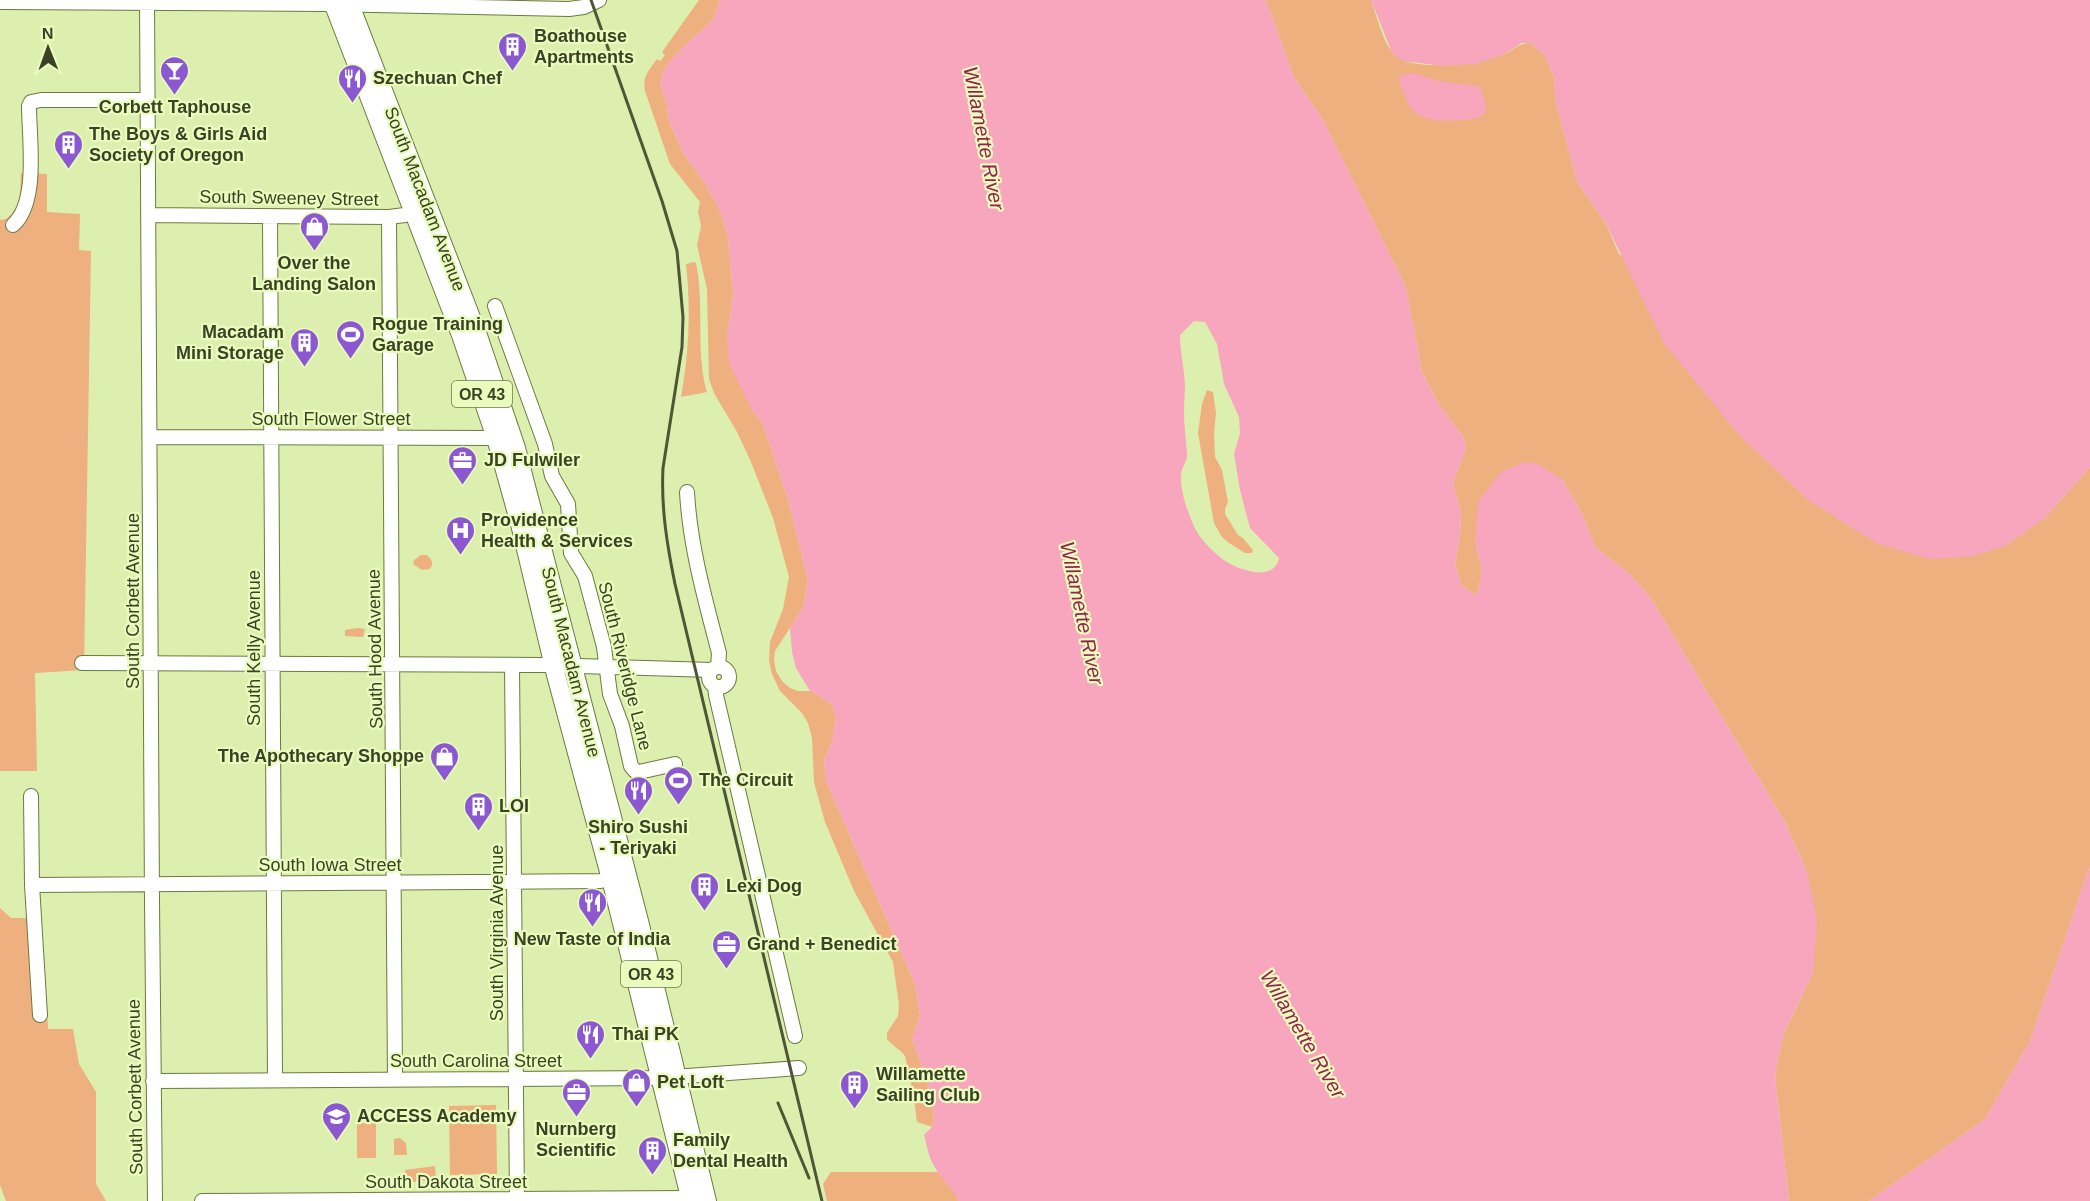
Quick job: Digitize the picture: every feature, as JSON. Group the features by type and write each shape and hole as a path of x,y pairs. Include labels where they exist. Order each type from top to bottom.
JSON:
{"main road":[{"name":"South Macadam Avenue","path":"340,2 420,209 461,335 504,436 520,524 563,665 619,875 696,1200"}],"street":[{"path":"0,2 480,3 542,9 584,7 599,0"},
{"name":"South Corbett Avenue","path":"147,2 155,1201"},
{"path":"13,225 24,211 29,190 29,106 31,102 41,100 147,100"},
{"name":"South Sweeney Street","path":"148,215 389,217 420,209"},
{"name":"South Kelly Avenue","path":"270,216 275,1080"},
{"name":"South Hood Avenue","path":"389,217 395,1080"},
{"name":"South Riveridge Lane","path":"495,306 545,444 552,476 568,504 571,553 585,576 604,647 610,694 622,726 633,769 643,771 675,764"},
{"name":"South Flower Street","path":"150,437 504,436"},
{"path":"687,492 688,521 694,559 719,653 715,669"},
{"path":"82,663 563,665 727,671 729,679 724,686 716,686 716,695 795,1036"},
{"name":"South Virginia Avenue","path":"512,666 517,1200"},
{"path":"31,795 32,885 40,1015"},
{"name":"South Iowa Street","path":"32,885 601,881 619,875"},
{"name":"South Carolina Street","path":"153,1081 668,1077 799,1068"},
{"name":"South Dakota Street","path":"202,1201 696,1200"}],"shaded area":[{"path":"699,0 720,0 713,20 681,49 664,69 660,84 667,104 668,119 684,154 706,185 720,211 728,236 733,295 727,337 752,410 763,424 789,503 808,581 803,608 775,651 776,671 790,688 810,691 832,704 836,718 832,742 824,760 826,781 915,984 920,1016 912,1039 927,1080 934,1116 932,1127 917,1122 905,1056 887,1039 887,1033 898,1016 899,1005 893,962 854,891 825,822 814,782 812,738 808,723 802,713 780,691 772,674 769,661 770,642 783,609 789,577 773,518 751,462 737,432 714,393 709,379 707,289 697,245 701,226 698,211 700,202 670,164 645,91 644,82 649,70 657,59 660,61 665,55 662,52"},
{"path":"1266,0 1371,0 1391,50 1395,55 1416,64 1447,65 1478,61 1502,55 1526,43 1531,43 1545,56 1554,77 1556,103 1577,182 1605,222 1619,254 2044,519 2090,467 2090,865 2030,1041 1985,1119 1869,1201 1789,1201 1775,1076 1783,1035 1813,973 1807,872 1785,822 1651,598 1630,574 1596,548 1583,515 1562,479 1475,541 1482,572 1477,596 1462,586 1455,565 1461,513 1453,483 1466,448 1463,436 1439,405 1422,372 1406,287 1322,118 1294,77"},
{"path":"21,173 47,174 47,212 80,214 79,250 91,251 84,670 35,673 37,771 0,771 0,220 6,219 18,204"},
{"path":"694,262 699,279 701,361 707,392 681,397 688,330 686,264"},
{"path":"1207,390 1213,392 1216,413 1215,457 1222,470 1228,502 1225,514 1238,535 1253,550 1252,553 1245,553 1229,543 1222,537 1214,523 1198,433 1202,404"},
{"path":"421,555 427,555 432,561 429,569 422,570 413,564 414,560"},
{"path":"365,629 363,637 345,636 345,630"},
{"path":"0,908 11,918 30,918 32,977 47,1011 48,1029 73,1029 79,1064 96,1092 96,1184 106,1201 6,1201 0,1185"},
{"path":"496,1105 497,1174 450,1175 449,1106"},
{"path":"357,1123 376,1123 376,1158 357,1158"},
{"path":"400,1138 406,1143 407,1155 394,1155 394,1139"},
{"path":"435,1166 436,1179 406,1183 405,1170"},
{"path":"831,1172 938,1172 954,1191 959,1201 827,1201 823,1184"}],"water":[{"name":"Willamette River","path":"720,0 1266,0 1294,77 1322,118 1406,287 1422,372 1439,405 1463,436 1466,448 1453,483 1461,513 1455,565 1462,586 1477,596 1482,572 1475,541 1478,502 1501,472 1522,463 1536,463 1562,479 1583,515 1596,548 1630,574 1651,598 1785,822 1807,872 1817,919 1813,973 1783,1035 1775,1076 1789,1201 959,1201 931,1161 924,1135 932,1127 934,1116 927,1080 912,1039 920,1016 915,984 826,781 824,760 832,742 836,718 832,704 810,691 796,668 792,652 790,628 803,608 808,581 789,503 763,424 752,410 729,363 727,337 733,295 728,236 720,211 706,185 684,154 668,119 667,104 660,84 664,69 681,49 713,20","holes":["1194,321 1205,322 1217,344 1224,384 1239,417 1240,433 1234,454 1250,528 1279,558 1276,566 1270,571 1244,570 1216,554 1196,530 1183,495 1181,475 1187,455 1184,417 1185,385 1180,335"]},
{"path":"1371,0 2090,0 2090,467 2044,519 2005,546 1973,556 1930,559 1878,544 1808,500 1738,434 1664,343 1605,222 1577,182 1556,103 1554,77 1545,56 1531,43 1522,43 1503,55 1475,64 1444,66 1402,61 1392,53"},
{"path":"1414,73 1438,81 1479,86 1484,99 1485,113 1477,118 1454,121 1439,121 1423,117 1413,111 1399,81 1399,76"},
{"path":"2090,865 2090,1201 1869,1201 1985,1119 2030,1041"}],"railway":[{"path":"591,0 662,201 677,251 683,317 682,347 663,468 667,541 675,584 822,1201"},
{"path":"778,1103 809,1178"}],"place":[{"name":"Boathouse Apartments","path":"513,72"},
{"name":"Corbett Taphouse","path":"175,96"},
{"name":"Szechuan Chef","path":"352,104"},
{"name":"The Boys & Girls Aid Society of Oregon","path":"68,170"},
{"name":"Over the Landing Salon","path":"314,252"},
{"name":"Rogue Training Garage","path":"351,360"},
{"name":"Macadam Mini Storage","path":"305,368"},
{"name":"JD Fulwiler","path":"463,486"},
{"name":"Providence Health & Services","path":"460,556"},
{"name":"The Apothecary Shoppe","path":"445,782"},
{"name":"The Circuit","path":"678,806"},
{"name":"Shiro Sushi - Teriyaki","path":"638,816"},
{"name":"LOI","path":"478,832"},
{"name":"Lexi Dog","path":"705,912"},
{"name":"New Taste of India","path":"592,928"},
{"name":"Grand + Benedict","path":"726,970"},
{"name":"Thai PK","path":"591,1060"},
{"name":"Pet Loft","path":"636,1108"},
{"name":"Willamette Sailing Club","path":"855,1110"},
{"name":"Nurnberg Scientific","path":"576,1118"},
{"name":"ACCESS Academy","path":"336,1142"},
{"name":"Family Dental Health","path":"652,1176"}]}
